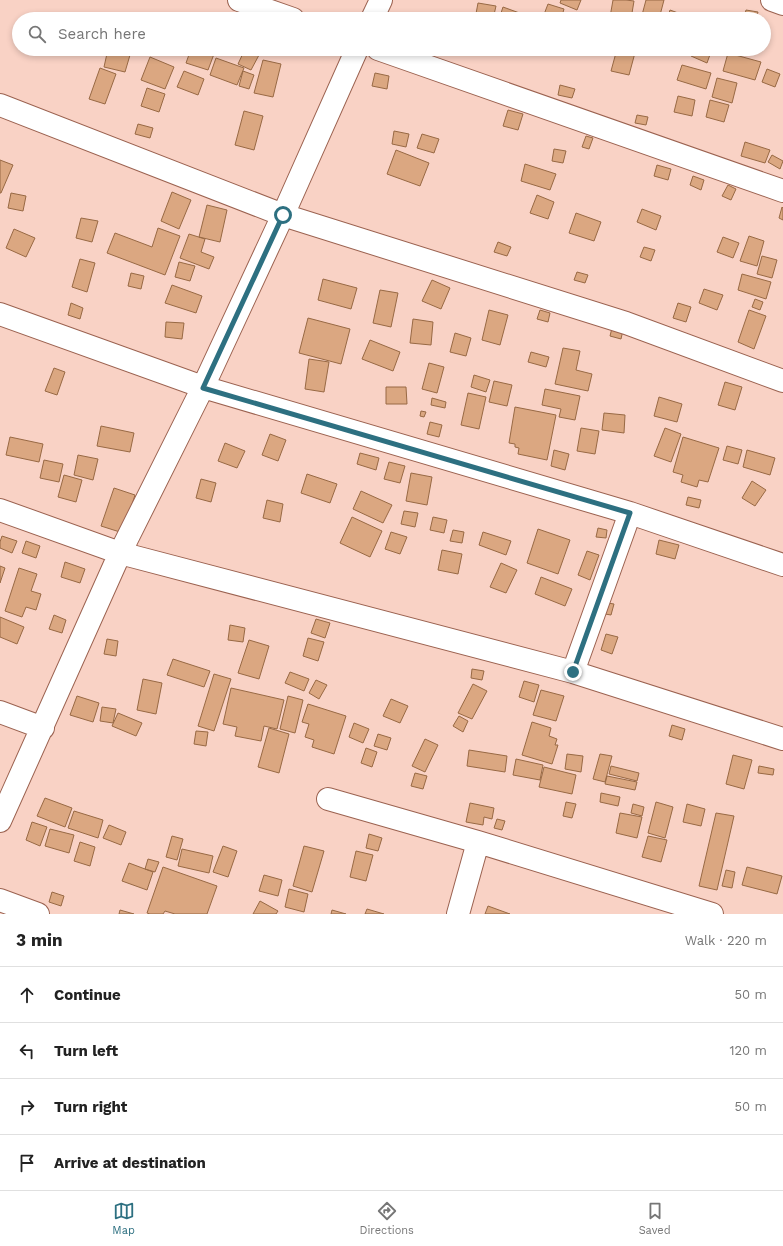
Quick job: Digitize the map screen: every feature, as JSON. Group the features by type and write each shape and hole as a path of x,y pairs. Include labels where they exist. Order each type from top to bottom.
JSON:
{"street":[{"path":"239,0 273,12"},
{"path":"375,12 381,0"},
{"path":"772,0 783,4"},
{"path":"0,821 43,728 120,553 203,388 283,215 354,56"},
{"path":"398,56 783,191"},
{"path":"0,106 283,215 626,323 783,381"},
{"path":"0,314 203,388 630,513 783,565"},
{"path":"0,510 120,553 573,672 783,738"},
{"path":"573,672 630,513"},
{"path":"0,712 43,728"},
{"path":"328,799 478,842 712,914"},
{"path":"458,914 478,842"},
{"path":"0,900 38,914"}],"building":[{"path":"561,0 581,0 577,10 560,3"},
{"path":"613,0 634,1 632,12 611,12"},
{"path":"646,0 664,0 661,12 643,12"},
{"path":"478,3 496,6 495,12 476,12"},
{"path":"548,4 564,9 563,12 545,12"},
{"path":"503,7 517,12 501,12"},
{"path":"746,10 758,12 746,12"},
{"path":"106,56 130,56 125,72 104,67"},
{"path":"188,56 213,56 208,70 186,63"},
{"path":"242,56 258,56 251,70 238,64"},
{"path":"615,56 634,56 629,75 611,71"},
{"path":"691,56 710,56 707,63"},
{"path":"727,56 739,56 761,62 755,80 723,71"},
{"path":"150,57 174,67 165,89 141,80"},
{"path":"216,58 244,68 237,85 210,75"},
{"path":"263,60 281,64 273,97 254,93"},
{"path":"682,65 711,73 706,89 677,80"},
{"path":"100,68 116,74 105,104 89,99"},
{"path":"767,69 780,74 775,87 762,82"},
{"path":"184,71 204,79 198,95 177,87"},
{"path":"243,71 254,75 249,89 239,86"},
{"path":"375,73 389,76 387,89 372,86"},
{"path":"717,78 737,83 732,103 712,97"},
{"path":"560,85 575,89 572,98 558,95"},
{"path":"147,88 165,94 159,112 141,106"},
{"path":"678,96 695,100 692,116 674,112"},
{"path":"710,100 729,105 724,122 706,117"},
{"path":"508,110 523,114 518,130 503,126"},
{"path":"244,111 263,116 254,150 235,145"},
{"path":"637,115 648,117 646,125 635,123"},
{"path":"138,124 153,128 150,138 135,134"},
{"path":"394,131 409,134 406,147 392,144"},
{"path":"422,134 439,139 434,153 417,148"},
{"path":"586,136 593,138 589,149 582,147"},
{"path":"745,142 770,150 765,163 741,156"},
{"path":"554,149 566,151 563,163 552,161"},
{"path":"396,150 429,163 420,186 387,174"},
{"path":"772,155 783,161 780,169 768,162"},
{"path":"0,160 13,165 1,193 0,193"},
{"path":"525,164 556,174 550,190 521,181"},
{"path":"657,165 671,169 668,180 654,176"},
{"path":"693,176 704,180 701,190 690,185"},
{"path":"728,185 736,189 731,200 722,196"},
{"path":"172,192 191,200 179,229 161,221"},
{"path":"11,193 26,196 23,211 8,208"},
{"path":"537,195 554,202 548,219 530,213"},
{"path":"207,205 227,210 220,242 199,237"},
{"path":"782,207 783,208 783,220 779,218"},
{"path":"642,209 661,216 656,230 637,222"},
{"path":"576,213 601,222 594,241 569,233"},
{"path":"81,218 98,221 92,242 76,238"},
{"path":"158,228 180,236 165,275 107,253 115,233 152,247"},
{"path":"14,229 35,238 26,257 6,248"},
{"path":"189,234 205,239 201,252 214,257 209,269 180,258"},
{"path":"749,236 764,241 757,266 740,261"},
{"path":"723,237 739,243 733,258 717,252"},
{"path":"498,242 511,247 507,256 494,252"},
{"path":"644,247 655,250 651,261 640,257"},
{"path":"762,256 777,260 772,278 757,274"},
{"path":"80,259 95,263 87,292 72,287"},
{"path":"179,262 195,266 190,281 175,277"},
{"path":"577,272 588,275 585,283 574,280"},
{"path":"131,273 144,276 141,289 128,286"},
{"path":"742,274 771,282 766,299 738,290"},
{"path":"323,279 357,288 351,309 318,300"},
{"path":"432,280 450,288 441,309 422,301"},
{"path":"172,285 202,296 196,313 165,303"},
{"path":"704,289 723,295 717,310 699,303"},
{"path":"380,290 398,293 391,327 373,323"},
{"path":"755,299 763,302 760,310 752,307"},
{"path":"71,303 83,308 80,319 68,315"},
{"path":"678,303 691,307 686,322 673,318"},
{"path":"489,310 508,315 500,345 482,340"},
{"path":"540,310 550,313 548,322 537,319"},
{"path":"749,310 766,316 754,349 738,342"},
{"path":"308,318 350,329 341,364 299,353"},
{"path":"413,319 433,322 431,345 410,343"},
{"path":"166,322 184,323 182,339 165,337"},
{"path":"612,328 623,330 621,339 610,336"},
{"path":"455,333 471,338 466,356 450,352"},
{"path":"370,340 400,352 393,371 362,359"},
{"path":"563,348 580,351 576,370 592,374 588,391 555,384"},
{"path":"531,352 549,357 546,367 528,362"},
{"path":"309,359 329,362 324,392 305,389"},
{"path":"429,363 444,367 437,393 422,389"},
{"path":"54,368 65,372 57,395 45,391"},
{"path":"474,375 490,380 486,392 471,387"},
{"path":"494,381 512,385 507,406 489,402"},
{"path":"725,382 742,387 735,410 718,405"},
{"path":"386,387 406,387 407,404 386,404"},
{"path":"545,389 580,396 575,420 559,417 561,409 542,405"},
{"path":"468,393 486,397 479,429 461,425"},
{"path":"659,397 682,404 677,422 654,416"},
{"path":"432,398 446,402 445,408 431,405"},
{"path":"515,407 556,415 547,460 518,454 519,448 515,447 515,444 509,443"},
{"path":"421,411 426,412 424,417 420,416"},
{"path":"604,413 625,415 624,433 602,430"},
{"path":"430,422 442,425 439,437 427,434"},
{"path":"101,426 134,433 130,452 97,446"},
{"path":"581,428 599,431 595,454 577,451"},
{"path":"665,428 681,434 671,462 654,456"},
{"path":"270,434 286,440 278,461 262,455"},
{"path":"10,437 43,444 39,462 6,455"},
{"path":"683,437 719,448 708,482 699,480 697,487 681,482 683,475 673,472"},
{"path":"225,443 245,451 237,468 218,461"},
{"path":"727,446 742,450 738,464 723,460"},
{"path":"554,450 569,454 565,470 551,466"},
{"path":"747,450 775,458 770,475 743,467"},
{"path":"360,453 379,458 376,470 357,464"},
{"path":"78,455 98,459 93,480 74,475"},
{"path":"44,460 63,464 59,482 40,478"},
{"path":"389,462 405,466 400,483 384,479"},
{"path":"411,473 432,477 427,505 406,501"},
{"path":"307,474 337,484 330,503 301,493"},
{"path":"64,475 82,480 76,502 58,497"},
{"path":"201,479 216,483 211,502 196,498"},
{"path":"752,481 766,490 755,506 742,498"},
{"path":"114,488 135,495 123,533 101,526"},
{"path":"361,491 392,505 383,523 353,509"},
{"path":"688,497 701,500 699,508 686,505"},
{"path":"267,500 283,504 280,522 263,518"},
{"path":"404,511 418,513 415,527 401,524"},
{"path":"352,517 382,531 370,557 340,543"},
{"path":"433,517 447,520 444,533 430,530"},
{"path":"598,528 607,530 606,538 596,537"},
{"path":"538,529 570,540 558,574 527,563"},
{"path":"453,530 464,532 462,543 450,541"},
{"path":"391,532 407,537 400,554 385,549"},
{"path":"483,532 511,541 506,555 479,545"},
{"path":"2,536 17,541 12,553 0,548"},
{"path":"659,540 679,545 675,559 656,554"},
{"path":"26,541 40,546 36,558 22,553"},
{"path":"442,550 462,554 458,574 438,570"},
{"path":"587,551 599,555 590,580 578,575"},
{"path":"65,562 85,569 80,583 61,577"},
{"path":"501,563 517,570 506,593 490,587"},
{"path":"0,566 5,568 0,583"},
{"path":"19,568 37,574 31,591 41,594 36,610 26,607 22,617 5,611"},
{"path":"541,577 572,589 565,606 535,594"},
{"path":"601,602 614,604 611,615 599,613"},
{"path":"54,615 66,620 62,633 49,629"},
{"path":"0,617 24,627 17,644 0,637"},
{"path":"316,619 330,623 325,638 311,633"},
{"path":"230,625 245,628 243,642 228,640"},
{"path":"606,634 618,637 612,654 601,650"},
{"path":"308,638 324,642 318,661 303,656"},
{"path":"107,639 118,641 116,656 104,654"},
{"path":"249,640 269,646 259,679 238,673"},
{"path":"173,659 210,671 204,687 167,675"},
{"path":"472,669 484,671 482,680 471,678"},
{"path":"290,672 309,679 304,691 285,683"},
{"path":"214,674 231,679 214,731 198,726"},
{"path":"143,679 162,683 156,714 137,710"},
{"path":"316,680 327,685 319,699 309,693"},
{"path":"524,681 539,685 534,702 519,697"},
{"path":"473,684 487,691 472,719 458,713"},
{"path":"231,688 284,700 277,729 264,726 261,741 235,736 237,727 223,724"},
{"path":"541,690 564,696 556,721 533,715"},
{"path":"77,696 99,703 93,722 70,715"},
{"path":"288,696 303,700 295,733 280,729"},
{"path":"391,699 408,706 400,723 383,716"},
{"path":"308,704 346,716 334,754 312,747 314,740 305,737 309,724 302,722"},
{"path":"102,707 116,709 113,723 100,721"},
{"path":"118,713 142,723 136,736 112,726"},
{"path":"459,716 468,721 463,732 453,726"},
{"path":"532,722 551,728 549,736 557,739 555,745 558,745 552,764 522,755"},
{"path":"354,723 369,729 363,743 349,737"},
{"path":"672,725 685,729 682,740 669,736"},
{"path":"269,728 289,734 279,773 258,767"},
{"path":"196,731 208,732 206,746 194,744"},
{"path":"378,734 391,738 387,750 374,746"},
{"path":"425,739 438,745 425,772 412,766"},
{"path":"366,748 377,752 372,767 361,763"},
{"path":"469,750 507,756 505,772 467,766"},
{"path":"567,754 583,756 581,772 565,769"},
{"path":"600,754 612,756 605,782 593,779"},
{"path":"733,755 752,760 744,789 726,784"},
{"path":"516,759 543,765 540,780 513,775"},
{"path":"611,766 639,773 637,781 609,774"},
{"path":"759,766 774,769 773,775 758,773"},
{"path":"544,767 576,775 572,794 539,787"},
{"path":"415,773 427,776 423,789 411,786"},
{"path":"607,776 637,782 635,790 605,784"},
{"path":"601,793 620,797 618,806 600,802"},
{"path":"45,798 72,808 65,827 37,816"},
{"path":"566,802 576,804 572,818 563,816"},
{"path":"656,802 673,807 665,838 648,833"},
{"path":"470,803 494,808 492,819 484,817 483,825 466,822"},
{"path":"633,804 644,807 642,816 631,813"},
{"path":"687,804 705,809 701,826 683,822"},
{"path":"74,811 103,820 98,838 68,828"},
{"path":"620,813 642,817 637,838 616,833"},
{"path":"716,813 734,816 717,890 699,886"},
{"path":"497,819 505,821 502,830 494,828"},
{"path":"32,822 47,827 40,846 26,840"},
{"path":"109,825 126,832 121,845 103,838"},
{"path":"50,829 74,835 69,853 45,846"},
{"path":"369,834 382,838 378,851 366,848"},
{"path":"172,836 183,839 177,860 166,857"},
{"path":"648,836 667,840 661,862 642,857"},
{"path":"80,842 95,847 90,866 74,861"},
{"path":"223,846 237,851 228,877 213,872"},
{"path":"304,846 324,851 312,892 293,886"},
{"path":"182,849 213,856 209,873 178,866"},
{"path":"356,851 373,855 366,881 350,877"},
{"path":"148,859 159,862 155,872 145,869"},
{"path":"129,863 153,872 147,890 122,881"},
{"path":"163,867 217,886 207,914 175,914 165,911 163,914 147,913"},
{"path":"747,867 782,876 777,894 742,885"},
{"path":"726,870 735,872 732,888 722,886"},
{"path":"264,875 282,880 278,896 259,891"},
{"path":"289,889 308,894 304,912 285,907"},
{"path":"52,892 64,896 61,906 49,902"},
{"path":"260,901 278,911 276,914 253,914"},
{"path":"488,906 510,914 485,914"},
{"path":"367,909 384,914 365,914"},
{"path":"120,910 134,914 119,914"},
{"path":"332,910 346,914 331,914"}],"route":[{"path":"283,215 203,388 630,513 573,672"}]}
